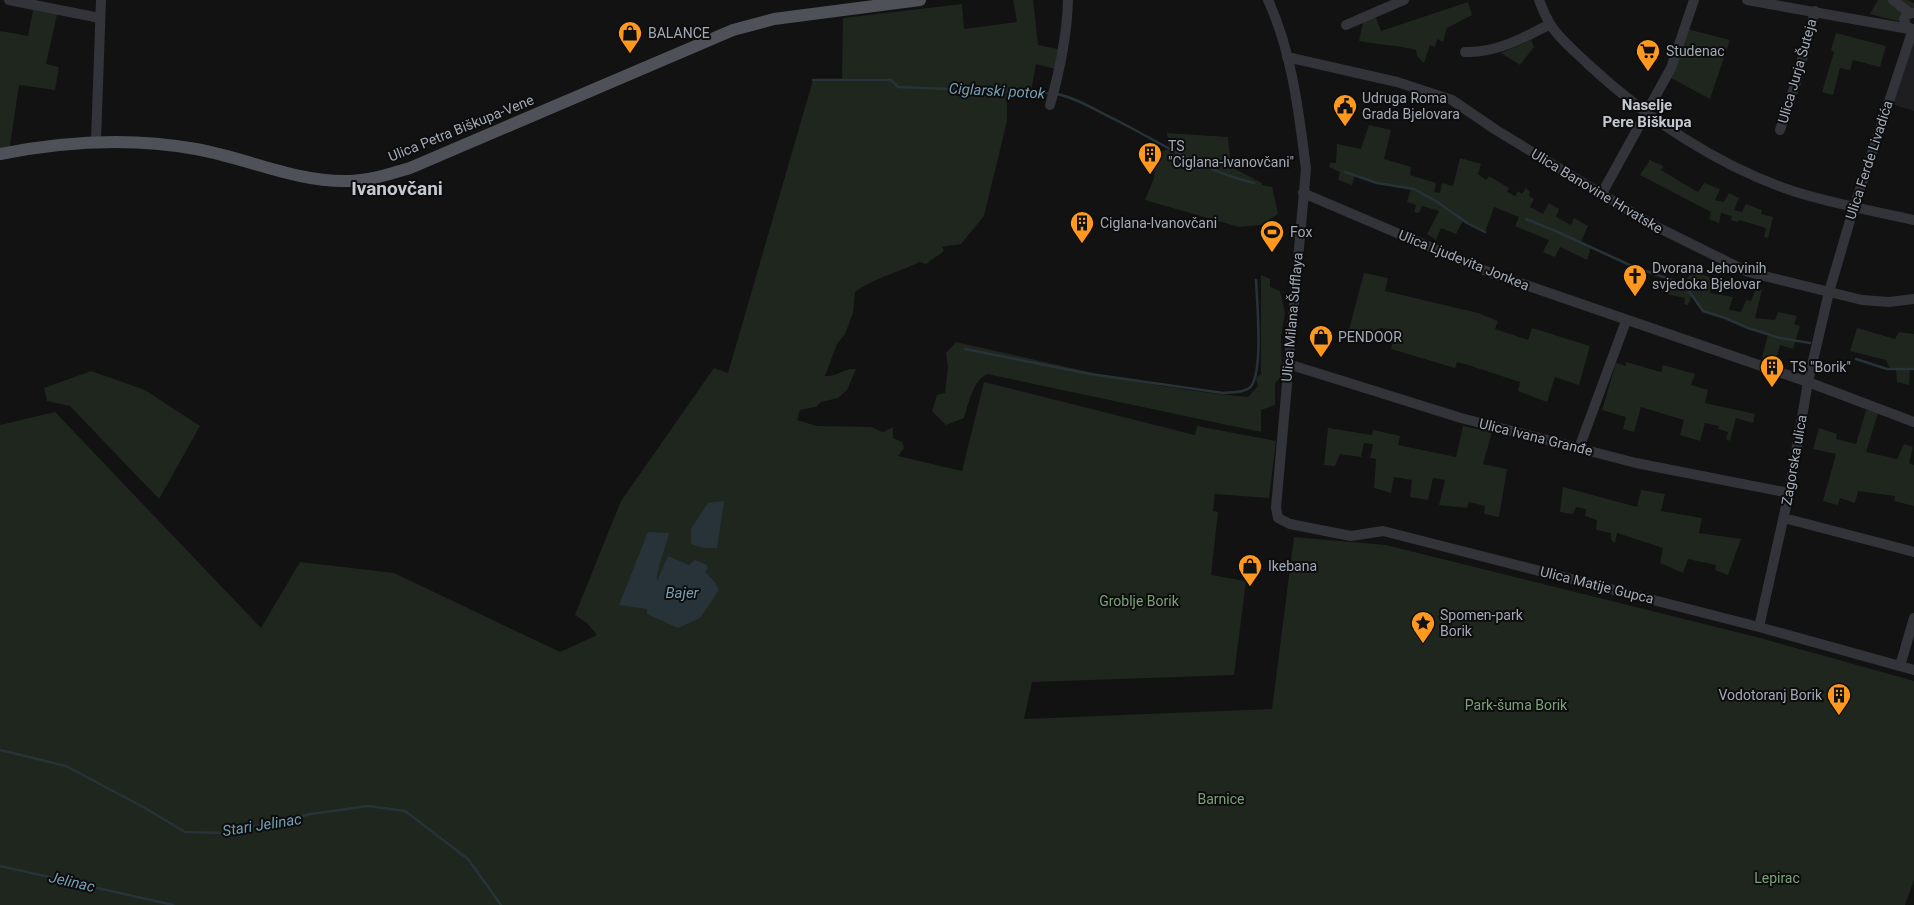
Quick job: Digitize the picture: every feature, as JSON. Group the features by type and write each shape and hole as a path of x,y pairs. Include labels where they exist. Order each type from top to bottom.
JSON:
{"main road":[{"name":"Ulica Petra Biškupa-Vene","path":"0,154 96,140 144,142 196,149 304,177 348,181 368,179 410,168 734,30 774,19 920,0"}],"street":[{"path":"9,0 100,18"},
{"path":"96,140 101,0"},
{"path":"1050,105 1059,70 1067,20 1068,0"},
{"name":"Ulica Milana Šufflaya","path":"1268,0 1280,26 1287,57 1301,129 1306,169 1276,508 1278,518"},
{"path":"1346,25 1404,0"},
{"path":"1539,0 1550,24 1571,48 1647,114 1695,144 1756,176 1795,191 1854,207 1914,220"},
{"path":"1601,194 1671,68 1694,0"},
{"path":"1747,0 1912,29"},
{"path":"1893,0 1912,13"},
{"name":"Ulica Jurja Šuteja","path":"1780,130 1796,82 1815,11"},
{"name":"Ulica Ferde Livadića","path":"1830,292 1854,207 1912,29 1904,20 1912,13"},
{"path":"1465,52 1484,51 1509,44 1550,24"},
{"name":"Ulica Banovine Hrvatske","path":"1287,57 1397,82 1452,100 1651,224 1748,272 1862,300 1889,302 1914,299"},
{"name":"Ulica Ljudevita Jonkea","path":"1303,193 1491,273 1808,382 1914,422"},
{"name":"Zagorska ulica","path":"1759,627 1789,493 1808,382 1830,292"},
{"path":"1580,448 1626,321"},
{"name":"Ulica Ivana Granđe","path":"1288,364 1461,418 1636,463 1789,493"},
{"name":"Ulica Matije Gupca","path":"1278,518 1290,524 1351,536 1383,531 1759,627 1914,670"},
{"path":"1784,518 1914,552"},
{"path":"1900,666 1914,618"}],"shaded area":[{"path":"1914,27 1914,111 1888,103"}],"green space":[{"path":"1013,0 1033,0 1038,45 1063,50 1059,70 1036,64 1031,91 1007,93 1007,121 984,216 961,244 942,247 944,251 926,264 920,262 878,279 855,292 853,313 845,334 837,344 825,376 856,369 847,390 838,398 821,402 816,407 800,410 797,420 817,426 871,427 883,432 893,427 893,438 902,442 904,448 898,456 962,471 984,382 1195,435 1197,426 1276,441 1269,498 1215,494 1213,511 1218,512 1211,575 1246,581 1234,675 1032,682 1024,719 1272,709 1294,537 1386,545 1760,638 1914,681 1914,880 1905,905 0,905 0,425 55,412 261,628 300,562 394,573 560,652 597,635 587,623 575,615 621,501 714,368 728,373 813,80 842,80 843,18 962,4 964,29 1017,22"},
{"path":"1878,0 1908,0 1914,3 1914,12 1909,24 1870,14"},
{"path":"1468,2 1472,15 1447,28 1443,42 1437,39 1435,47 1430,45 1424,63 1417,56 1416,50 1359,41 1364,17 1374,13 1381,31"},
{"path":"34,5 58,10 46,64 59,67 55,90 19,85 9,152 0,154 0,31 28,36"},
{"path":"1687,29 1730,40 1710,99 1671,78"},
{"path":"1836,33 1886,46 1880,67 1853,60 1850,70 1840,68 1833,95 1822,92 1834,52 1831,50"},
{"path":"1531,40 1534,47 1520,65 1501,53"},
{"path":"1369,125 1391,130 1384,159 1411,167 1410,175 1436,183 1434,192 1440,193 1442,183 1453,186 1460,158 1481,164 1478,174 1486,180 1489,176 1509,188 1507,192 1515,196 1518,191 1522,194 1526,188 1530,192 1529,196 1534,199 1530,207 1543,214 1549,203 1559,209 1556,217 1571,225 1574,218 1588,226 1581,242 1591,247 1587,260 1560,247 1555,257 1543,252 1549,240 1515,226 1519,217 1494,207 1485,232 1463,221 1456,234 1441,228 1436,240 1427,234 1439,211 1422,206 1419,213 1414,212 1416,205 1407,202 1411,189 1377,183 1355,175 1352,185 1338,180 1340,172 1329,167 1330,163 1336,163 1337,144 1361,149"},
{"path":"1167,133 1228,137 1231,167 1262,183 1262,185 1272,187 1278,214 1261,225 1239,227 1145,200 1154,178 1156,153 1169,149"},
{"path":"1650,160 1663,166 1661,170 1698,192 1704,183 1720,189 1715,200 1724,202 1729,193 1739,198 1734,210 1742,212 1746,204 1762,210 1761,214 1773,217 1768,238 1764,237 1766,228 1739,220 1738,222 1731,220 1732,216 1721,213 1719,223 1709,219 1711,212 1640,175"},
{"path":"1692,270 1714,279 1710,293 1733,297 1729,310 1741,312 1746,300 1751,301 1756,288 1762,290 1755,318 1775,320 1778,312 1797,316 1794,324 1800,326 1793,349 1780,345 1775,363 1762,357 1768,334 1703,311 1695,299 1691,297 1688,305 1684,304 1685,298 1667,294 1669,286 1673,287 1675,281 1684,284"},
{"path":"1364,273 1388,278 1385,291 1478,313 1498,321 1495,329 1528,340 1532,328 1590,346 1579,385 1555,377 1547,402 1518,391 1520,382 1465,364 1457,362 1455,368 1391,349 1396,330 1380,328 1376,340 1348,333"},
{"path":"1261,275 1270,279 1270,287 1280,291 1285,313 1281,336 1282,376 1275,383 1275,405 1261,410 1261,432 987,374 974,387 964,418 946,425 932,411 937,395 945,393 948,367 946,353 956,342 1137,382 1248,397 1258,386 1256,378 1261,374"},
{"path":"1857,328 1895,339 1899,332 1914,334 1914,369 1910,368 1909,385 1897,382 1896,370 1890,369 1886,360 1850,351"},
{"path":"1626,362 1661,372 1663,365 1695,374 1691,385 1708,390 1705,403 1755,414 1753,423 1736,418 1730,441 1726,439 1728,432 1718,429 1719,426 1705,423 1700,441 1680,435 1684,420 1641,407 1634,432 1623,429 1626,417 1602,410 1616,363 1626,366"},
{"path":"91,371 145,390 200,426 159,499 70,406 47,401 44,388"},
{"path":"1866,410 1878,413 1866,452 1897,459 1904,444 1913,447 1909,463 1914,465 1914,506 1894,501 1895,496 1858,491 1855,503 1840,498 1838,505 1823,501 1836,454 1813,449 1819,428 1837,434 1836,439 1856,444"},
{"path":"1463,426 1492,432 1483,464 1507,469 1499,517 1484,514 1485,506 1469,502 1467,508 1439,505 1445,480 1433,478 1428,500 1410,497 1412,480 1394,477 1391,493 1374,488 1376,459 1370,458 1373,444 1364,443 1361,457 1340,454 1335,466 1324,465 1328,428 1372,435 1373,430 1400,436 1398,445 1456,457"},
{"path":"1563,487 1637,507 1641,490 1665,494 1661,511 1702,518 1699,533 1741,539 1728,575 1715,570 1716,565 1688,559 1683,573 1660,563 1663,548 1617,533 1615,543 1611,540 1611,533 1596,530 1597,520 1585,516 1586,509 1576,507 1573,514 1560,512"}],"water":[{"path":"724,501 717,548 704,548 691,544 691,529 708,503"},
{"name":"Bajer","path":"648,532 669,533 659,566 657,581 668,556 689,565 695,560 707,565 708,568 705,572 714,581 719,590 700,618 678,628 647,614 647,609 619,605"}],"waterway":[{"name":"Ciglarski potok","path":"813,80 891,80 898,87 1051,93"},
{"name":"Ciglarski potok","path":"1057,94 1087,105 1218,172 1254,183"},
{"name":"Ciglarski potok","path":"1345,172 1377,183 1414,189 1436,201 1467,223 1485,232"},
{"name":"Ciglarski potok","path":"1526,219 1634,267 1684,284 1703,311 1780,338 1810,343"},
{"path":"965,349 1090,374 1223,393 1243,391 1252,385 1257,364 1256,280"},
{"name":"Ciglarski potok","path":"1856,359 1887,369 1914,369"},
{"name":"Stari Jelinac","path":"0,750 66,766 145,808 185,832 225,833 311,814 368,806 405,811 468,859 501,905"},
{"name":"Jelinac","path":"0,866 173,905"}],"place":[{"name":"BALANCE","path":"630,54"},
{"name":"Studenac","path":"1648,72"},
{"name":"Udruga Roma Grada Bjelovara","path":"1345,127"},
{"name":"TS \"Ciglana-Ivanovčani\"","path":"1150,175"},
{"name":"Ciglana-Ivanovčani","path":"1082,244"},
{"name":"Fox","path":"1272,253"},
{"name":"Dvorana Jehovinih svjedoka Bjelovar","path":"1635,297"},
{"name":"PENDOOR","path":"1321,358"},
{"name":"TS \"Borik\"","path":"1772,388"},
{"name":"Ikebana","path":"1250,587"},
{"name":"Spomen-park Borik","path":"1423,644"},
{"name":"Vodotoranj Borik","path":"1839,716"}],"district":[{"name":"Naselje Pere Biškupa","path":"1647,114"},
{"name":"Ivanovčani","path":"397,188"}],"park label":[{"name":"Groblje Borik","path":"1139,601"},
{"name":"Park-šuma Borik","path":"1516,705"},
{"name":"Barnice","path":"1221,799"},
{"name":"Lepirac","path":"1777,878"}]}
